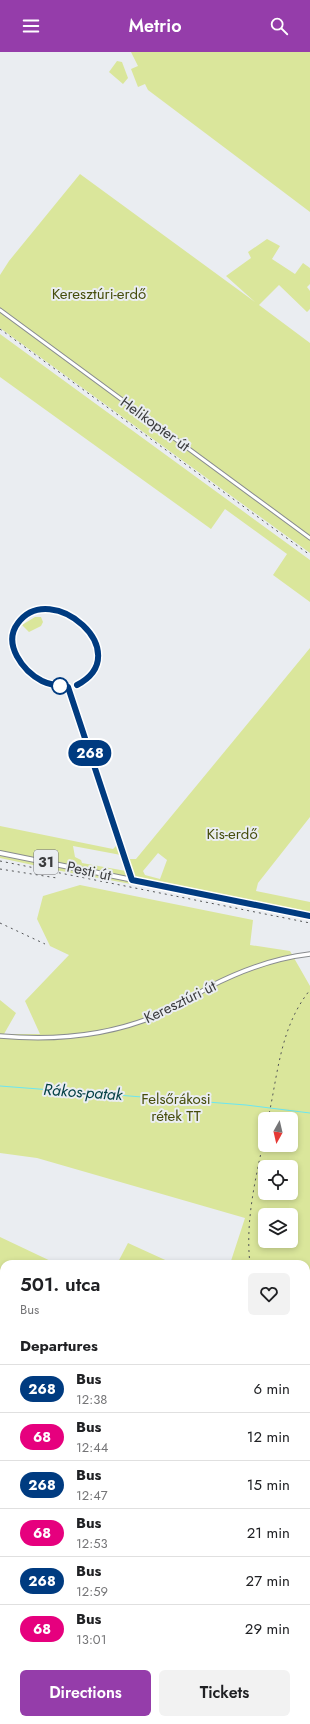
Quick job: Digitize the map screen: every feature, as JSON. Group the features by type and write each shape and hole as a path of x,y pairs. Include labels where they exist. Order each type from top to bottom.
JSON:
{"main road":[{"name":"Pesti út","path":"0,853 310,916"},
{"name":"Keresztúri út","path":"2,1036 71,1037 111,1031 159,1015 210,987 248,970 277,960 310,954"},
{"path":"0,1040 2,1036"}],"street":[{"name":"Helikopter út","path":"0,310 310,538"}],"green space":[{"path":"131,52 310,52 310,212 148,90 145,84 138,87 131,69 138,66"},
{"path":"117,61 122,62 128,78 123,84 109,72"},
{"name":"Keresztúri-erdő","path":"80,174 255,302 226,276 251,258 248,252 267,239 280,246 272,259 295,274 303,263 310,268 310,284 307,287 310,291 310,309 307,312 279,285 259,305 310,343 310,553 0,328 0,275 9,261"},
{"path":"0,334 310,560 310,602 273,575 287,554 225,509 211,529 0,377"},
{"path":"35,617 41,617 43,622 41,626 29,632 22,625"},
{"name":"Kis-erdő","path":"310,648 310,817 258,883 256,891 310,902 310,919 0,858 0,826 113,849 116,846 125,847 130,859 136,859","holes":["73,846 121,855 126,871 82,863 81,860 75,857","158,853 167,860 160,879 145,875 143,871"]},
{"name":"Felsőrákosi rétek TT","path":"80,885 253,920 250,945 290,951 310,986 310,1260 231,1260 245,1218 37,1158 0,1153 0,1000 16,1013 4,1034 40,1034 25,1001 69,955 50,946 37,919 43,896"},
{"path":"0,1237 49,1260 0,1260"},
{"path":"128,1243 165,1260 119,1260"}],"waterway":[{"name":"Rákos-patak","path":"0,1086 246,1105 310,1113"}],"railway":[{"path":"0,329 310,555"},
{"path":"0,861 310,923"},
{"path":"0,869 57,878"},
{"path":"0,923 45,944"},
{"path":"269,1112 286,1035 292,1019 310,990"},
{"path":"250,1260 250,1215 261,1152"}],"bus line":[{"name":"268","path":"77,685 89,677 94,672 96,667 98,655 93,637 79,620 68,614 56,610 45,609 27,614 17,624 14,630 13,637 16,654 21,664 37,678 47,683 68,687 132,880 310,916"}]}
